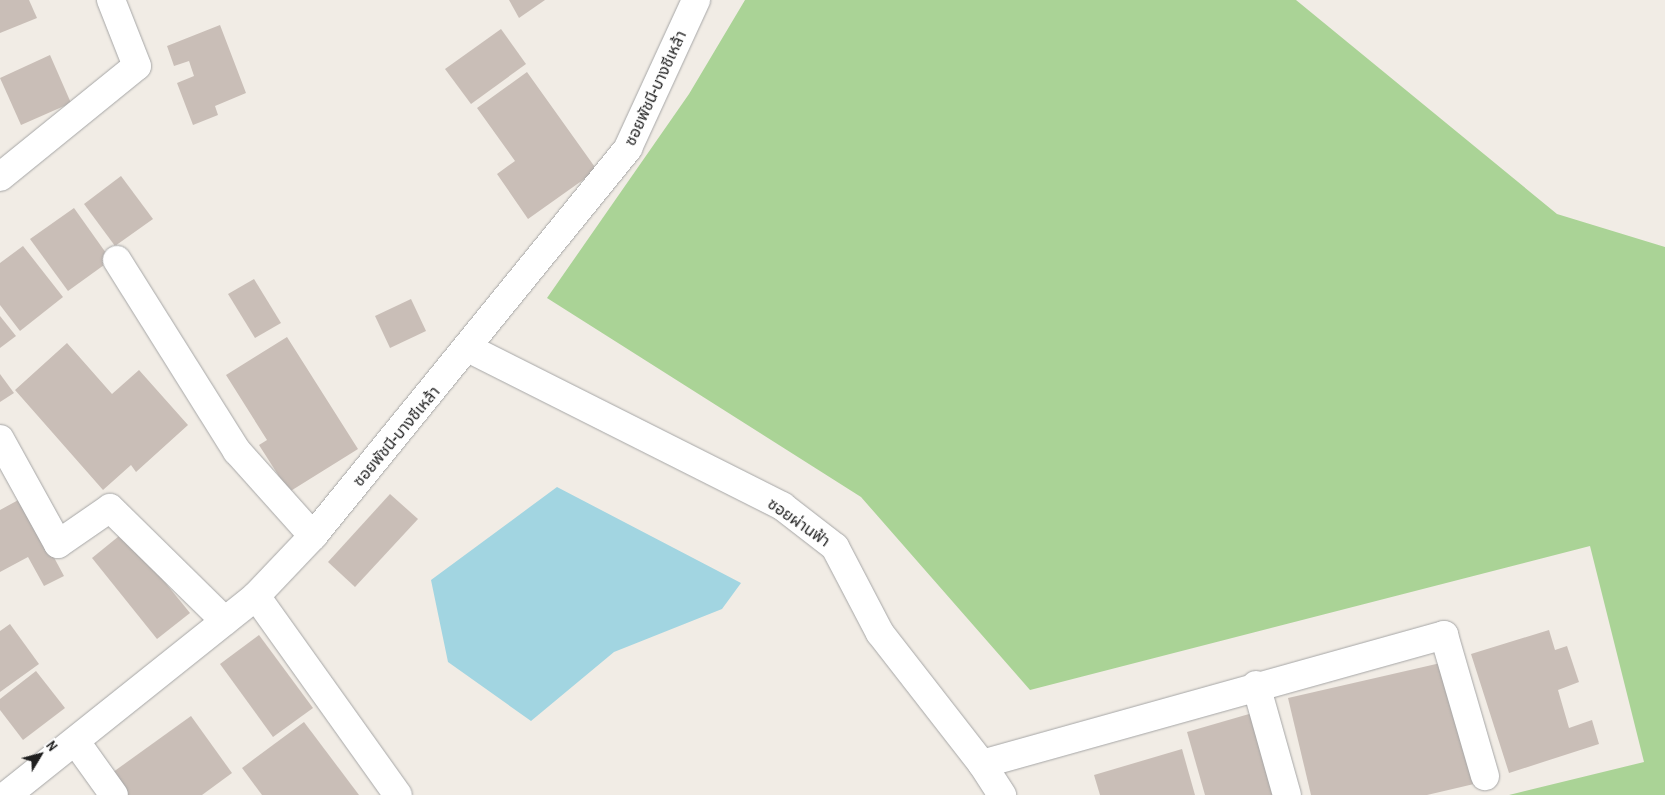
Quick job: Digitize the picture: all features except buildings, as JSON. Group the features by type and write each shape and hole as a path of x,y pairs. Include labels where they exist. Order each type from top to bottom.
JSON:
{"street":[{"path":"1,171 137,66 111,0"},
{"name":"ซอยพัชนี-บางชีเหล้า","path":"7,795 76,742 256,596 313,536 468,348 628,148 696,0"},
{"path":"117,260 237,451 313,536"},
{"name":"ซอยผ่านฟ้า","path":"468,348 782,506 835,547 880,633 982,764 1002,795"},
{"path":"0,439 58,544 110,508 225,621"},
{"path":"256,596 398,795"},
{"path":"982,764 1256,685 1444,635 1485,776"},
{"path":"1256,685 1287,795"},
{"path":"76,742 114,795"}],"green space":[{"path":"745,0 1296,0 1557,214 1665,247 1665,795 1509,795 1644,762 1590,546 1030,690 861,497 547,298 689,94"}],"water":[{"path":"557,487 741,583 722,609 614,652 531,721 448,662 431,580"}]}
